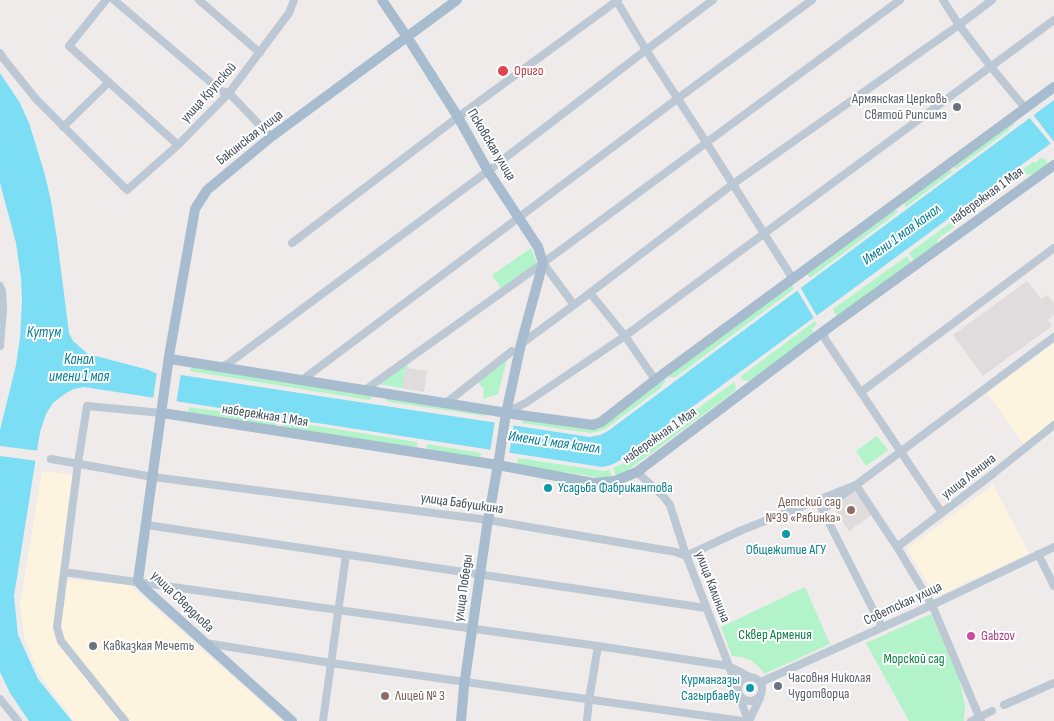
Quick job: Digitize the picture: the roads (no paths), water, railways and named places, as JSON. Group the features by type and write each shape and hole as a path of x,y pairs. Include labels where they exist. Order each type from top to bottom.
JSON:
{"main road":[{"name":"Псковская улица","path":"382,0 458,117 488,170 538,247 543,263"},
{"name":"Бакинская улица","path":"163,410 180,291 195,209 207,190 271,137 457,0"},
{"path":"169,363 221,367 446,403 505,416 593,425 601,422 663,374 1054,87"},
{"name":"набережная 1 Мая","path":"163,410 499,462 593,483 615,481 637,472 824,332 1054,164"},
{"name":"улица Победы","path":"460,721 472,628 505,416 521,344 543,263"},
{"name":"улица Свердлова","path":"163,410 138,581 292,721"}],"street":[{"path":"106,0 69,46 178,145"},
{"path":"114,0 221,91 229,93 271,137"},
{"path":"199,0 260,53"},
{"name":"улица Крупской","path":"63,127 127,190 178,145 229,93 289,13 294,0"},
{"path":"292,243 458,117 617,0 646,50 793,279"},
{"path":"221,367 488,170 713,0"},
{"path":"302,380 812,0"},
{"path":"365,390 543,263 900,0"},
{"path":"943,0 959,25 1025,108"},
{"path":"521,344 733,184 992,0"},
{"path":"505,416 625,336 1054,20"},
{"path":"0,54 36,100 63,127 109,82"},
{"path":"861,392 1054,248"},
{"name":"Псковская улица","path":"543,263 574,305"},
{"path":"0,346 4,308 1,290"},
{"path":"590,293 625,336 656,380"},
{"path":"824,332 825,339 942,513"},
{"path":"822,510 1054,337"},
{"path":"446,403 512,351"},
{"name":"набережная 1 Мая","path":"78,463 87,406 163,410"},
{"name":"улица Ленина","path":"898,547 1054,425"},
{"name":"улица Бабушкина","path":"51,460 153,477 488,520 676,552 686,556"},
{"path":"78,463 57,627 61,641 125,721"},
{"name":"улица Калинина","path":"637,472 663,496 670,506 686,556 749,721"},
{"path":"686,556 742,530 856,485"},
{"path":"856,485 898,547 932,605 980,719"},
{"path":"818,500 882,627"},
{"path":"146,525 706,608"},
{"name":"Советская улица","path":"761,682 932,605 1054,547"},
{"path":"1038,554 1054,586"},
{"path":"323,721 346,555"},
{"path":"64,572 472,628 729,666 761,682 760,696 749,721"},
{"path":"205,643 331,663 742,721"},
{"path":"587,721 598,646"},
{"path":"750,676 746,677 738,685 739,693 741,697 749,701 760,696"},
{"path":"1004,705 1054,683"},
{"path":"0,699 18,721"},
{"path":"971,721 980,719 992,711"}],"water":[{"name":"Канал имени 1 мая","path":"0,73 20,103 29,123 51,201 69,333 73,341 88,354 175,378 181,375 590,437 608,431 1054,100 1054,141 611,465 602,467 84,387 66,393 53,403 46,414 40,432 14,596 18,635 38,679 72,721 29,721 10,693 0,672 0,430 16,365 22,302 16,243 0,183"}],"place":[{"name":"Ориго","path":"503,71"},
{"name":"Армянская Церковь Святой Рипсимэ","path":"957,107"},
{"name":"Усадьба Фабрикантова","path":"548,488"},
{"name":"Детский сад №39 «Рябинка»","path":"851,510"},
{"name":"Общежитие АГУ","path":"786,534"},
{"name":"Gabzov","path":"971,636"},
{"name":"Кавказкая Мечеть","path":"93,646"},
{"name":"Часовня Николая Чудотворца","path":"778,686"},
{"name":"Курмангазы Сагырбаеву","path":"750,688"},
{"name":"Лицей № 3","path":"385,696"}],"water label":[{"name":"Имени 1 мая канал","path":"902,235"},
{"name":"Кутум","path":"44,333"},
{"name":"Имени 1 мая канал","path":"554,443"}],"park label":[{"name":"Сквер Армения","path":"775,635"},
{"name":"Морской сад","path":"914,659"}]}
